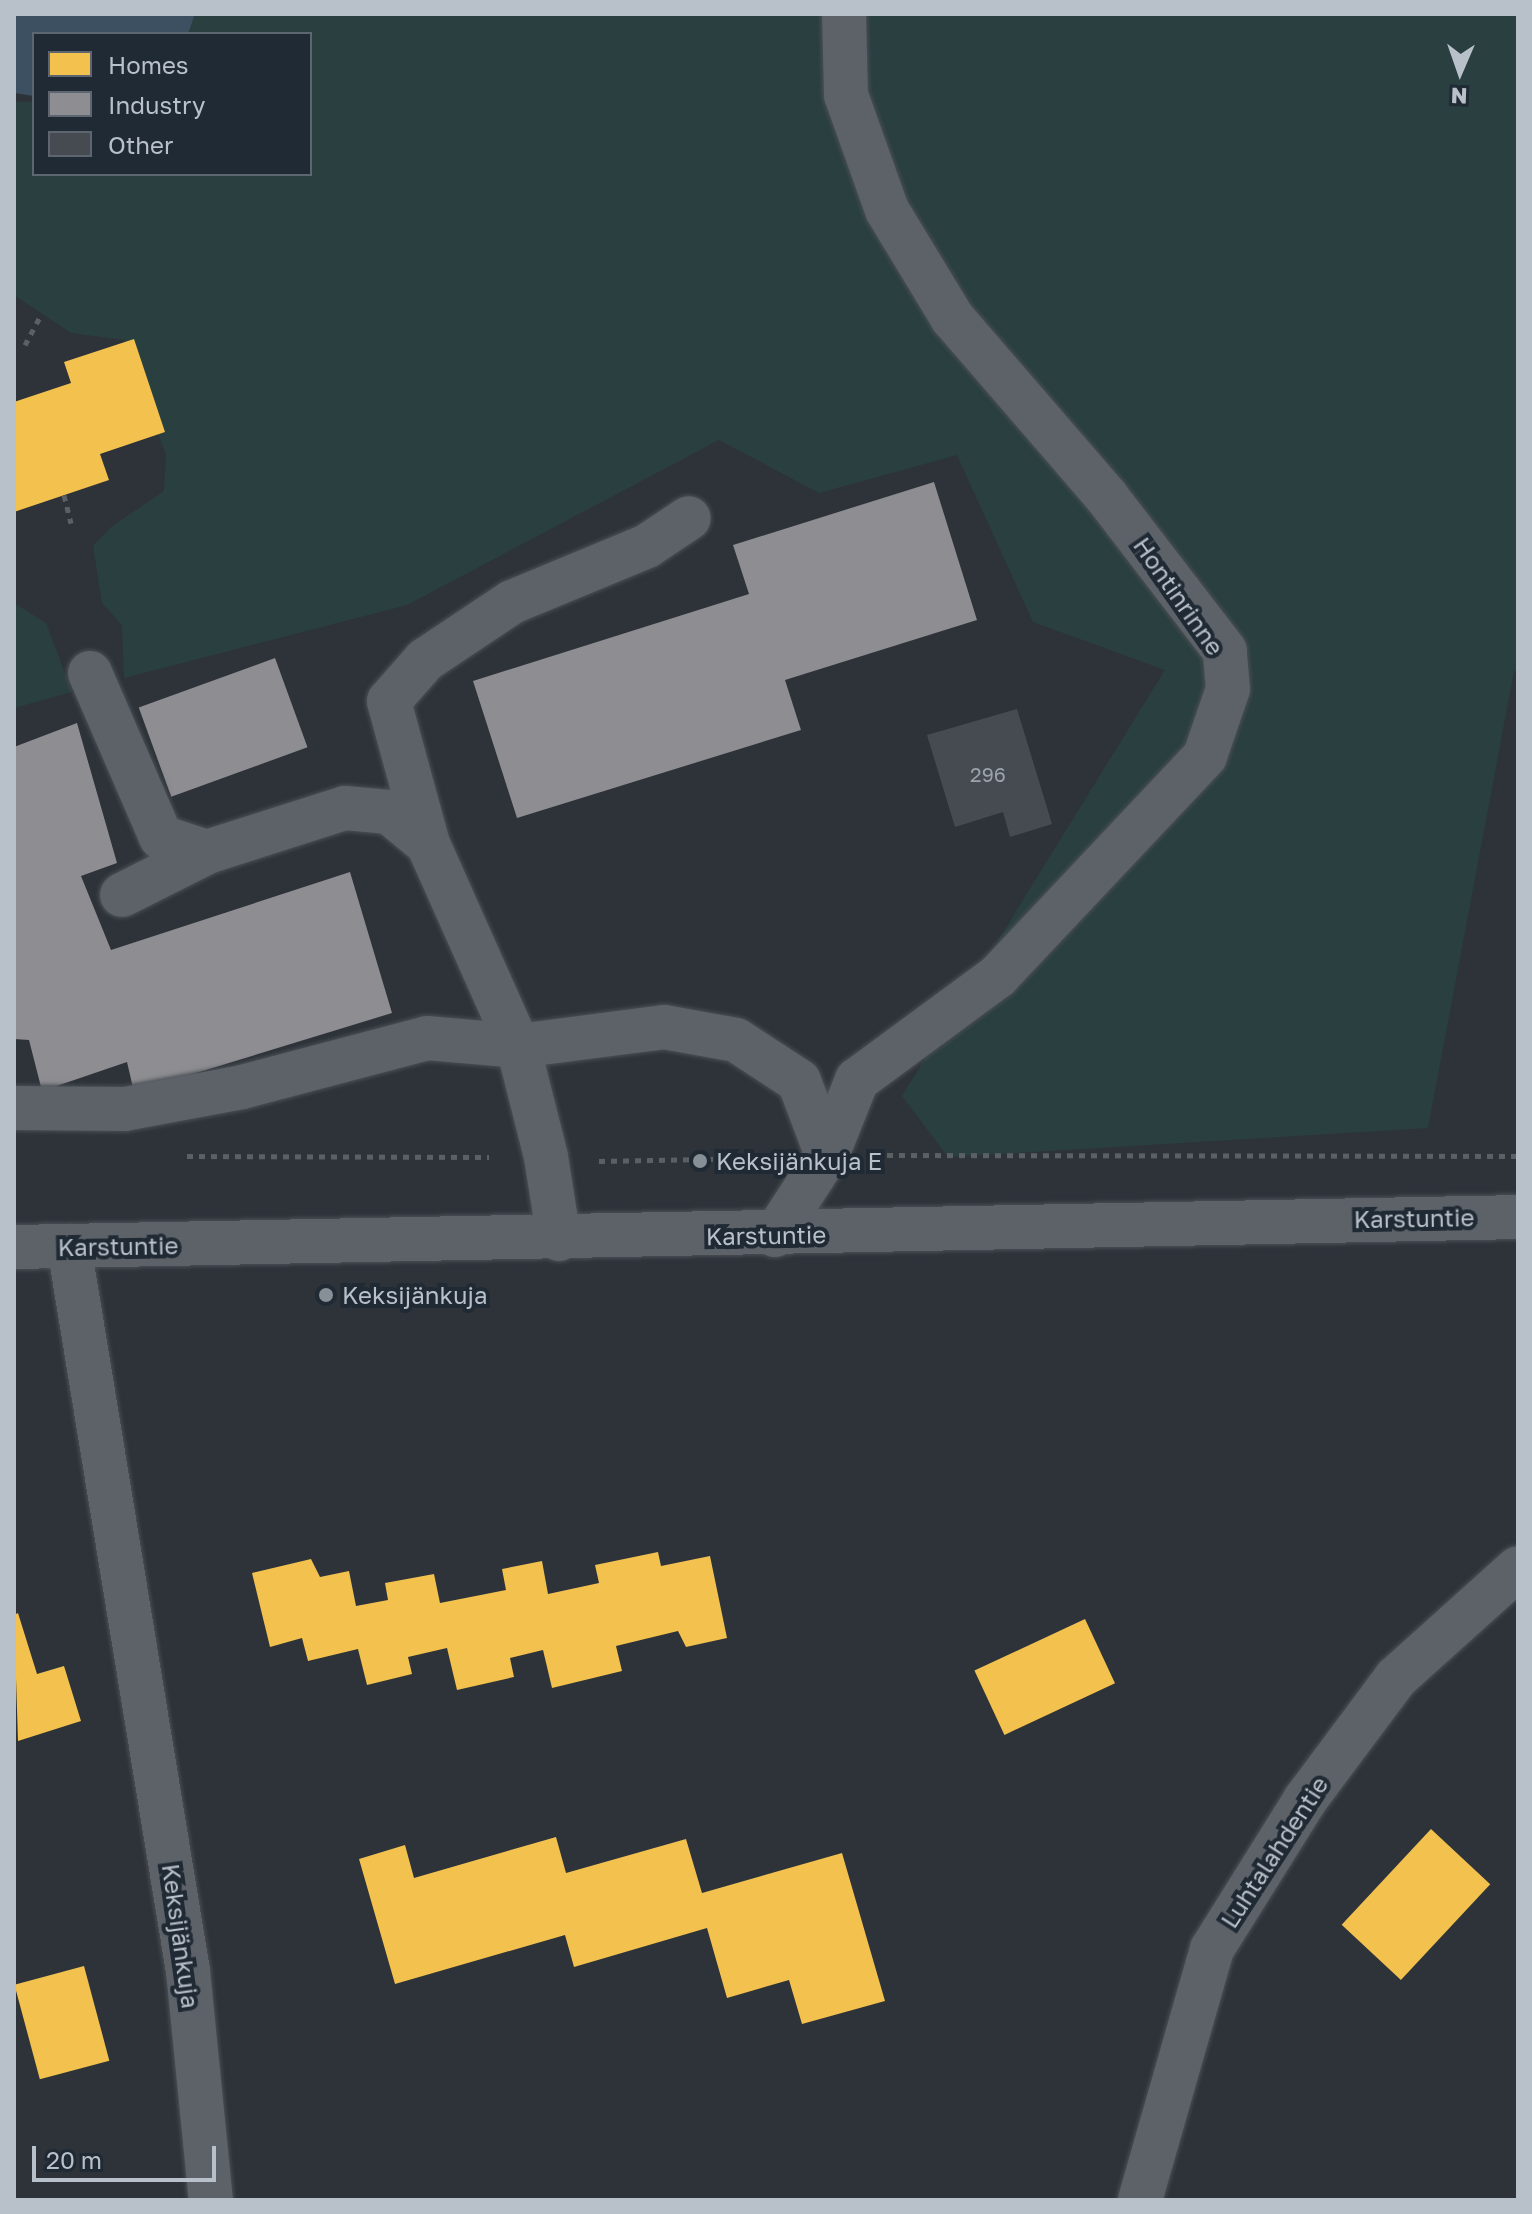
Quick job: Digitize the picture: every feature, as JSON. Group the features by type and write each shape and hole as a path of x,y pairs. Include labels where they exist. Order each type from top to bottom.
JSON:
{"street":[{"name":"Hontinrinne","path":"775,1235 827,1155 857,1080 998,976 1205,756 1228,689 1225,651 1106,496 953,319 887,210 846,95 844,14"},
{"path":"559,1239 546,1157 518,1046 428,844 389,701 425,660 512,602 647,546 689,518"},
{"path":"90,673 161,837 207,852"},
{"path":"122,895 207,852 345,808 389,812 428,844"},
{"path":"14,1108 125,1109 242,1087 427,1038 518,1046 664,1027 736,1040 799,1081 827,1155"},
{"name":"Karstuntie","path":"14,1247 775,1235 1518,1217"},
{"name":"Keksijänkuja","path":"69,1246 188,1971 211,2200"},
{"name":"Luhtalahdentie","path":"1140,2200 1212,1949 1305,1800 1396,1678 1518,1568"}],"path":[{"path":"25,345 41,315"},
{"path":"64,495 71,523"}],"green space":[{"path":"195,14 1518,14 1518,671 1514,671 1428,1128 948,1157 902,1096 1165,670 1033,622 957,455 819,493 719,440 407,605 124,678 122,625 102,603 93,546 111,527 164,491 166,455 124,340 71,333 14,295 14,102 32,102 32,176 312,176 312,32 189,32"},
{"path":"14,603 46,623 72,692 14,708"}],"water":[{"path":"14,14 195,14 189,32 32,32 32,96 14,93"}],"building: Homes":[{"path":"134,339 165,432 100,454 109,480 14,512 14,402 71,383 64,362"},
{"path":"658,1552 661,1566 710,1556 727,1638 686,1647 678,1631 616,1646 622,1671 552,1688 543,1650 510,1658 514,1677 457,1690 447,1648 408,1657 412,1674 367,1685 358,1649 308,1661 302,1638 270,1647 252,1573 311,1559 320,1577 349,1571 356,1606 388,1600 385,1583 434,1574 440,1603 506,1590 502,1569 542,1561 548,1594 599,1583 595,1565"},
{"path":"18,1613 37,1674 64,1666 81,1721 18,1741 14,1615"},
{"path":"1085,1619 1115,1683 1004,1735 974,1671"},
{"path":"1431,1829 1490,1884 1401,1980 1342,1925"},
{"path":"556,1837 566,1873 686,1839 702,1893 842,1853 885,2001 802,2024 789,1980 727,1998 707,1928 574,1967 565,1935 395,1984 359,1859 405,1845 414,1878"},
{"path":"84,1966 109,2061 40,2079 14,1985"}],"building: Industry":[{"path":"934,482 977,620 785,680 801,730 517,818 473,681 749,594 733,545"},
{"path":"275,658 307,747 171,797 139,708"},
{"path":"77,723 117,863 81,876 111,950 350,872 392,1013 134,1092 127,1062 42,1091 29,1040 14,1039 14,747"}],"building: Other":[{"path":"1017,709 1052,824 1010,837 1003,812 955,827 927,735"}],"place":[{"name":"Keksijänkuja E","path":"700,1161"},
{"name":"Keksijänkuja","path":"326,1295"}]}
